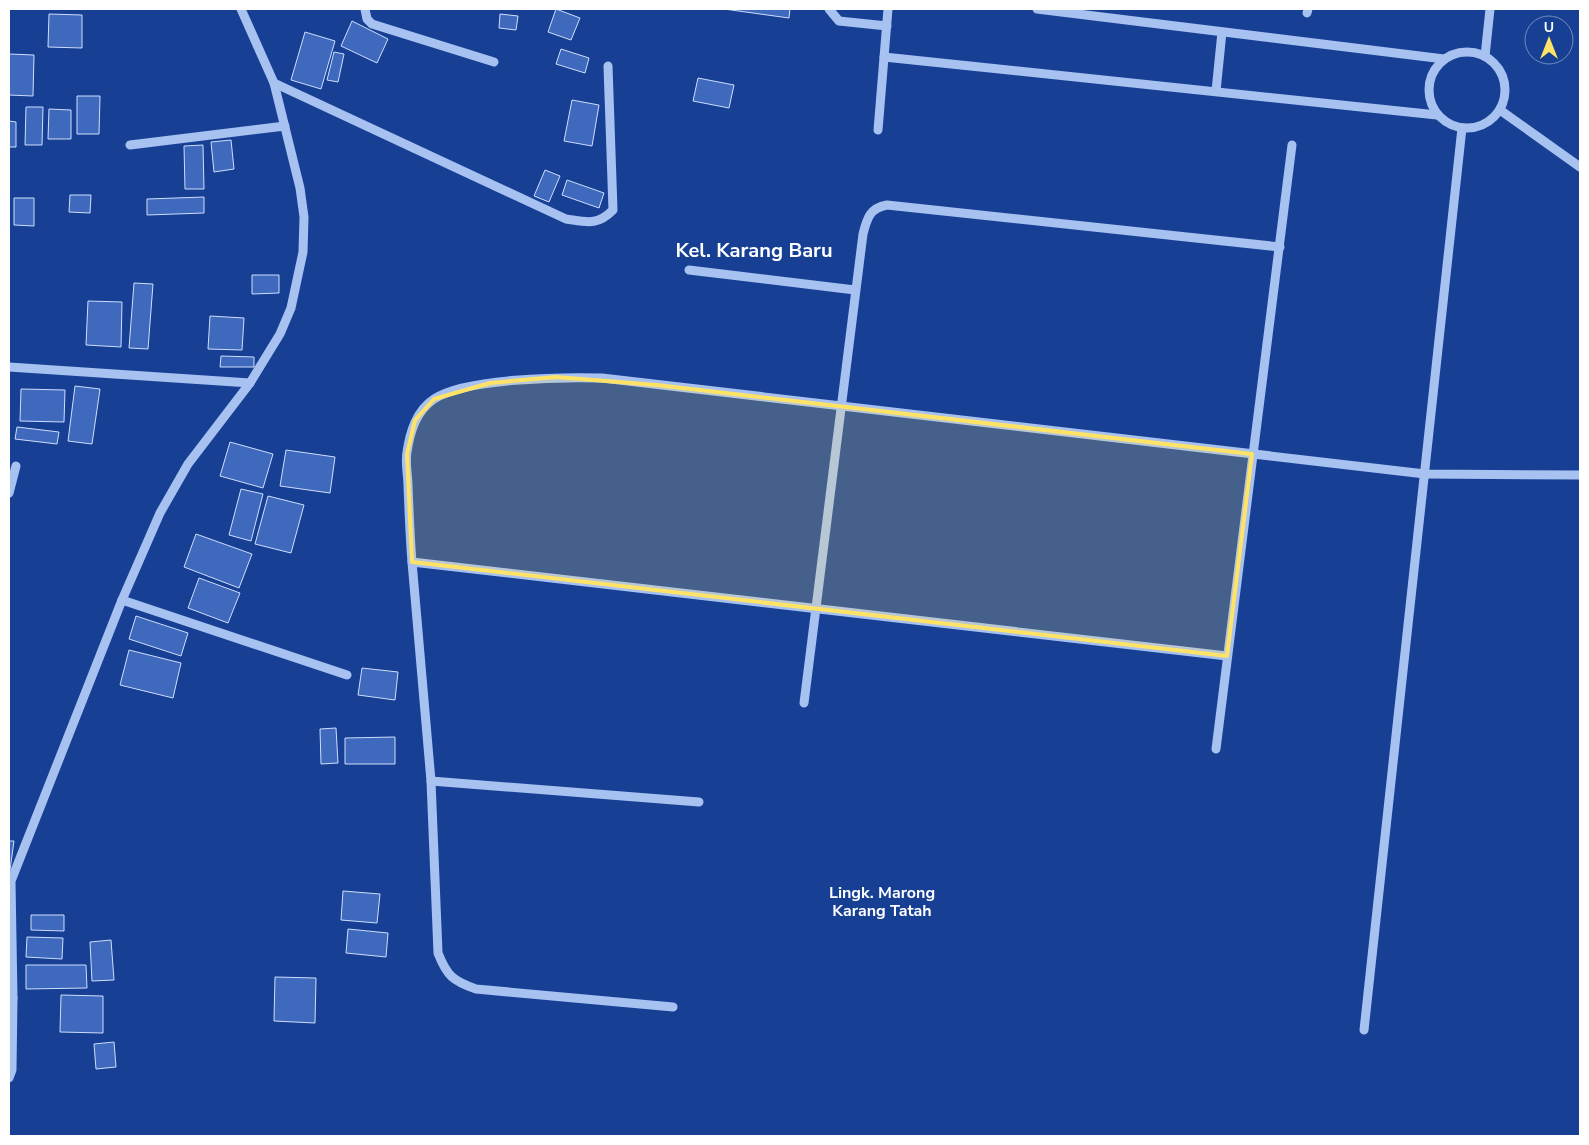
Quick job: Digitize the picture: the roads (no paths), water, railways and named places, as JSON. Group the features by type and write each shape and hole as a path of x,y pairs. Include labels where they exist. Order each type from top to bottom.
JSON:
{"street":[{"path":"9,1078 12,1070 10,881 122,600 160,513 188,464 250,382 280,334 291,308 303,252 304,217 300,188 274,83 241,9"},
{"path":"365,9 367,19 372,24 494,62"},
{"path":"829,9 839,22 887,26"},
{"path":"878,130 888,9"},
{"path":"1037,9 1444,60"},
{"path":"1485,56 1490,9"},
{"path":"1216,90 1222,32"},
{"path":"1464,52 1485,56 1494,62 1504,80 1506,90 1500,110 1484,124 1473,128 1462,128 1453,126 1437,115 1431,104 1429,86 1435,68 1444,60 1464,52"},
{"path":"884,57 1216,90 1437,115"},
{"path":"274,83 566,219 595,221 605,219 613,210 608,66"},
{"path":"1500,110 1580,166"},
{"path":"130,146 285,126"},
{"path":"1364,1030 1462,128"},
{"path":"1216,749 1292,146"},
{"path":"804,703 855,290 867,218 876,207 887,205 1280,247"},
{"path":"689,270 855,290"},
{"path":"9,366 250,382"},
{"path":"673,1007 476,989 459,983 446,972 438,953 431,781 412,562 407,454 415,420 422,409 434,398 453,391 490,383 556,377 602,378 1425,474 1580,474"},
{"path":"9,493 16,466"},
{"path":"412,562 1227,656"},
{"path":"122,600 347,675"},
{"path":"431,781 698,802"}],"district":[{"name":"Kel. Karang Baru","path":"754,250"},
{"name":"Lingk. Marong Karang Tatah","path":"882,902"}]}
